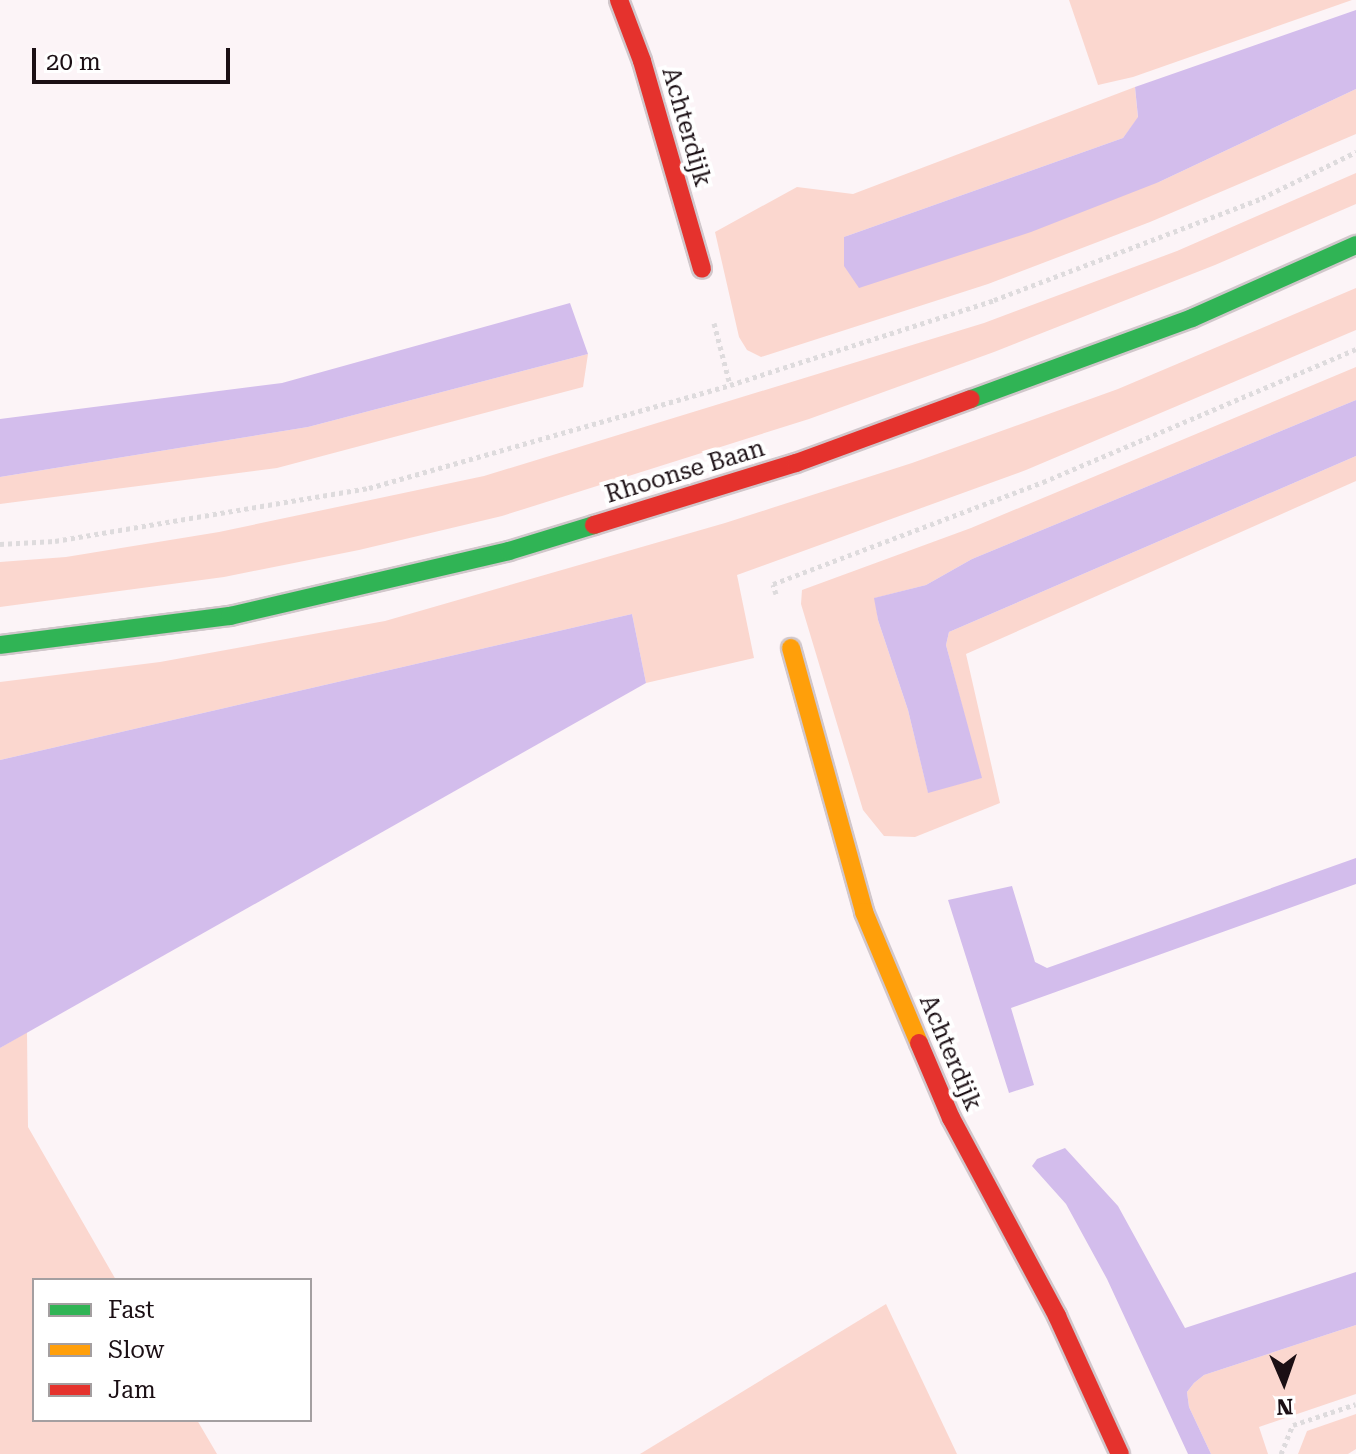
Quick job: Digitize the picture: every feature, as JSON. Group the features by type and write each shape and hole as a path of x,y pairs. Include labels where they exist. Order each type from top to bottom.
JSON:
{"main road":[{"name":"Achterdijk","path":"619,0 642,61 702,269"},
{"name":"Rhoonse Baan","path":"0,645 230,616 509,551 796,463 1192,318 1356,245"},
{"name":"Achterdijk","path":"791,648 864,912 951,1118 1057,1316 1120,1454"}],"path":[{"path":"0,544 55,541 369,488 730,385 994,300 1262,198 1356,152"},
{"path":"791,648 773,584 1043,482 1356,349"},
{"path":"1281,1454 1293,1425 1356,1404"}],"shaded area":[{"path":"1069,0 1352,0 1133,77 1098,85"},
{"path":"1356,10 1356,89 1159,182 1031,232 859,288 844,266 844,237 1123,138 1138,117 1135,87"},
{"path":"1135,87 1138,118 1123,138 844,237 1159,182 1356,89 1356,134 1150,222 988,284 761,357 747,350 739,337 715,232 797,187 853,194"},
{"path":"1356,173 1356,204 1215,265 994,352 809,419 502,516 359,550 224,577 0,607 0,562 66,557 219,532 484,476 984,323 1177,251"},
{"path":"1356,288 1356,330 1026,470 737,575 754,658 646,683 632,614 0,760 0,682 160,662 385,621 725,523 912,463 1118,389"},
{"path":"570,303 588,354 308,427 0,477 0,419 282,383"},
{"path":"588,354 583,387 277,468 0,504 0,477 308,427"},
{"path":"1356,367 1356,400 972,559 926,585 875,598 878,620 908,710 928,792 981,778 946,645 949,632 1356,456 1356,481 966,654 1000,803 915,837 884,836 863,810 801,604 802,590 971,528"},
{"path":"1356,400 1356,456 949,632 946,645 982,778 928,793 908,710 878,620 874,598 926,585 972,559"},
{"path":"632,614 646,683 0,1048 0,760"},
{"path":"1356,858 1356,884 1011,1008 1034,1085 1009,1093 948,900 1012,886 1035,962 1047,968"},
{"path":"27,1032 28,1127 115,1278 32,1278 32,1422 198,1422 217,1454 0,1454 0,1048"},
{"path":"1065,1148 1118,1206 1185,1328 1356,1272 1356,1325 1204,1375 1187,1392 1189,1407 1211,1454 1188,1454 1107,1279 1066,1204 1032,1166 1037,1159"},
{"path":"886,1304 957,1454 640,1454"},
{"path":"1356,1325 1356,1394 1259,1427 1268,1454 1211,1454 1189,1407 1187,1392 1194,1383 1204,1375"},
{"path":"1356,1414 1356,1449 1348,1454 1298,1454 1307,1431"}],"traffic: fast":[{"path":"971,399 1192,318 1356,245"},
{"path":"0,645 230,616 509,551 594,525"}],"traffic: slow":[{"path":"791,648 864,912 919,1043"}],"traffic: jam":[{"path":"619,0 642,61 702,269"},
{"path":"594,525 796,463 971,399"},
{"path":"919,1043 951,1118 1057,1316 1120,1454"}]}
